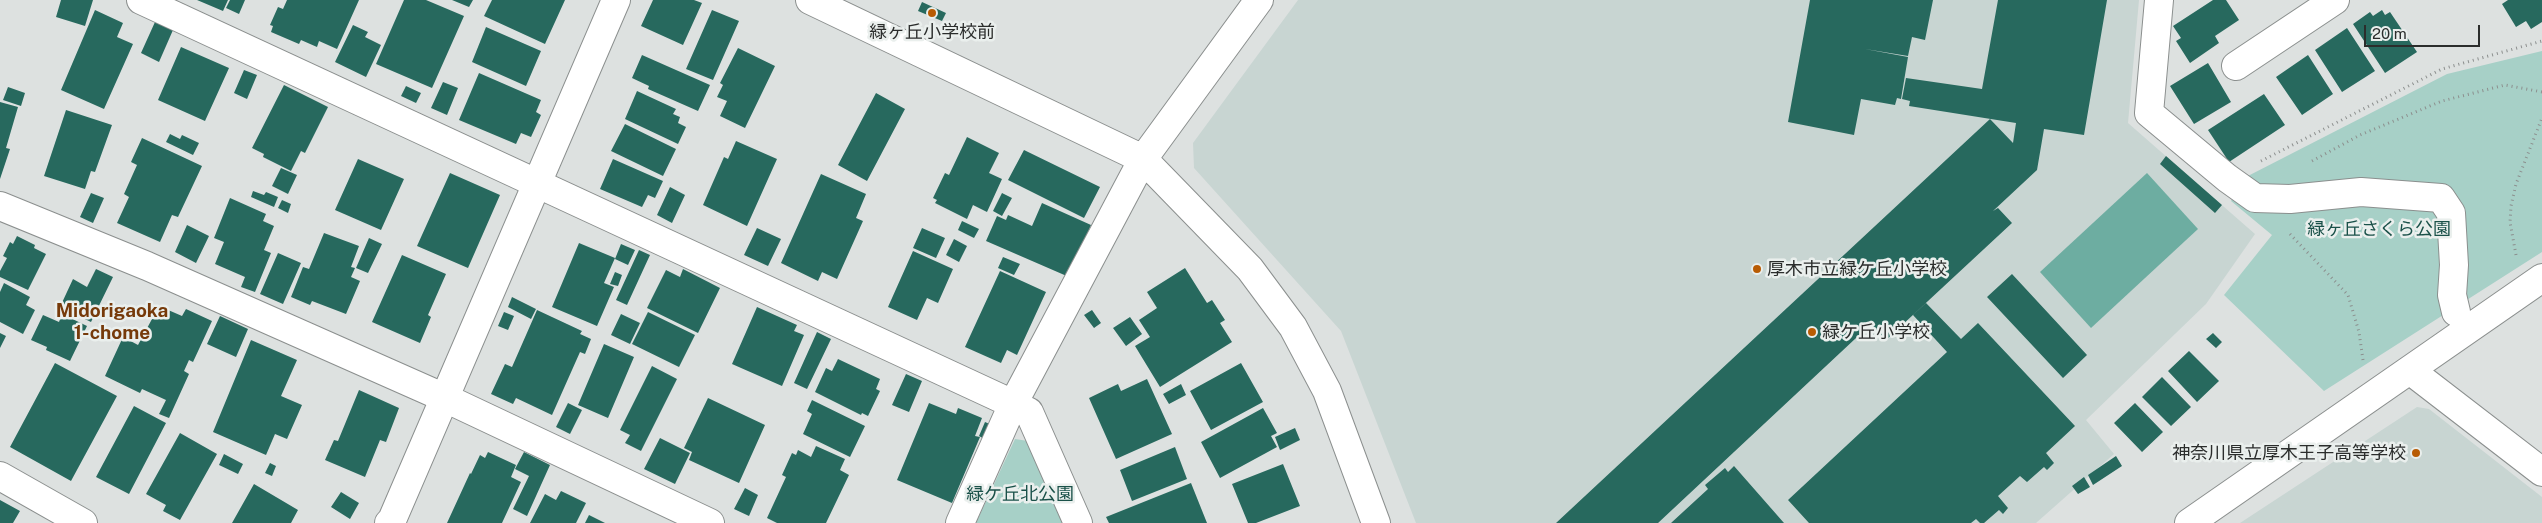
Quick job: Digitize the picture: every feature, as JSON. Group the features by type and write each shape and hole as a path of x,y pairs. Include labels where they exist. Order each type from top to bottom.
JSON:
{"street":[{"path":"141,0 537,182 1029,412 1078,523"},
{"path":"393,522 616,0"},
{"path":"810,0 1143,159 1250,268 1293,327 1327,390 1376,523"},
{"path":"960,523 1013,404 1143,159 1259,0"},
{"path":"2159,0 2149,113 2227,178 2255,198 2290,199 2361,192 2441,198 2451,213 2454,265 2452,295 2456,312"},
{"path":"2236,66 2335,0"},
{"path":"0,206 147,266 445,398 710,523"},
{"path":"2190,523 2542,278"},
{"path":"2411,371 2542,472"},
{"path":"0,476 83,523"}],"path":[{"path":"2227,178 2442,69 2542,41"},
{"path":"2310,162 2360,135 2442,101 2505,85 2542,92"},
{"path":"2516,257 2510,222 2511,206 2516,184 2542,118"},
{"path":"2255,198 2348,295 2359,332 2364,370"}],"shaded area":[{"name":"厚木市立緑ケ丘小学校","path":"1298,0 2139,0 2128,123 2255,234 2206,304 2086,420 2114,454 2036,523 1416,523 1341,331 1194,168 1193,143"},
{"path":"2147,173 2198,229 2091,328 2040,272"},
{"name":"神奈川県立厚木王子高等学校","path":"2417,407 2429,409 2542,497 2542,523 2240,523"}],"green space":[{"name":"緑ヶ丘さくら公園","path":"2542,51 2542,252 2324,391 2224,295 2272,235 2231,201 2244,178 2447,74"},
{"name":"緑ケ丘北公園","path":"1015,439 1028,441 1063,523 976,523"}],"building":[{"path":"61,0 93,0 85,26 56,17"},
{"path":"197,0 228,0 223,11"},
{"path":"230,0 245,0 239,14 226,8"},
{"path":"287,0 359,0 337,49 319,41 317,47 301,40 299,44 271,32 273,26 270,25 278,7 283,9"},
{"path":"404,0 426,0 464,16 432,88 376,64"},
{"path":"452,0 473,0 469,7"},
{"path":"492,0 565,0 545,44 484,16"},
{"path":"653,0 694,0 702,3 683,45 641,26"},
{"path":"1810,0 1933,0 1925,40 1912,37 1908,56 1865,49 1908,57 1901,99 1897,98 1895,105 1861,99 1854,135 1788,122"},
{"name":"緑ケ丘小学校","path":"1998,0 2107,0 2084,135 2044,129 2037,170 1993,211 1998,208 2012,223 1886,340 1871,324 1658,523 1556,523 1990,119 2013,143 2016,123 1909,106 1910,101 1902,99 1906,78 1982,89"},
{"path":"2213,0 2226,0 2239,20 2215,36 2219,43 2190,63 2176,41 2181,38 2173,26"},
{"path":"2508,0 2542,0 2542,22 2531,29 2526,21 2516,27 2502,4"},
{"path":"922,2 946,13 942,21 918,11"},
{"path":"95,10 123,23 117,37 133,44 104,109 61,90"},
{"path":"712,10 739,21 713,80 686,69"},
{"path":"2382,10 2385,15 2390,12 2417,52 2385,73 2353,24 2370,12 2373,16"},
{"path":"155,22 173,30 159,62 141,53"},
{"path":"353,25 368,32 365,37 381,45 366,77 335,62"},
{"path":"486,27 541,51 526,86 472,62"},
{"path":"2347,28 2375,71 2342,92 2315,50"},
{"path":"181,47 229,68 205,121 158,100"},
{"path":"738,48 775,66 745,128 720,116 727,101 717,97 723,85 720,83"},
{"path":"642,55 710,85 698,111 648,89 649,86 632,78"},
{"path":"2308,55 2333,94 2302,115 2276,77"},
{"path":"2208,63 2231,102 2194,124 2170,86"},
{"path":"244,70 257,75 247,99 234,93"},
{"path":"479,73 541,100 536,112 541,115 531,137 521,133 516,144 459,120"},
{"path":"443,82 458,88 447,115 431,108"},
{"path":"284,85 328,107 305,153 301,151 291,171 263,157 264,154 252,148"},
{"path":"406,86 421,93 416,103 401,96"},
{"path":"8,87 25,93 21,106 3,100"},
{"path":"637,91 676,109 673,114 680,117 678,123 686,127 678,144 625,119"},
{"path":"876,93 905,109 867,181 838,165"},
{"path":"2264,94 2285,125 2229,162 2208,130"},
{"path":"0,102 18,107 6,148 10,149 0,179"},
{"path":"66,110 112,125 95,172 91,171 85,189 44,176"},
{"path":"625,124 676,149 663,176 611,151"},
{"path":"170,134 180,139 182,135 199,143 193,155 166,142"},
{"path":"967,137 999,153 989,173 1002,179 987,212 973,205 967,219 935,203 937,200 933,198 945,173 949,175"},
{"path":"142,138 202,166 178,217 172,215 160,242 117,223 129,197 124,194 137,165 131,162"},
{"path":"736,141 777,159 747,226 703,205 724,157 728,159"},
{"path":"1024,150 1100,187 1084,218 1008,180"},
{"path":"2166,156 2222,205 2215,213 2160,164"},
{"path":"358,159 404,179 381,230 335,210"},
{"path":"613,159 663,181 655,198 648,195 642,207 600,189"},
{"path":"281,168 297,175 288,194 272,186"},
{"path":"450,173 500,195 468,268 417,246"},
{"path":"821,174 866,194 856,218 863,221 837,279 822,272 818,281 781,263"},
{"path":"670,187 685,195 672,223 657,215"},
{"path":"253,191 264,195 266,192 278,197 274,207 251,197"},
{"path":"91,193 104,198 93,223 80,217"},
{"path":"1002,193 1012,198 1002,216 993,211"},
{"path":"230,198 266,214 263,221 274,226 264,250 271,253 255,292 241,287 245,277 215,264 224,242 214,238"},
{"path":"282,200 291,204 288,213 278,208"},
{"path":"1042,203 1091,225 1069,277 986,241 997,216 1006,220 1008,215 1032,226"},
{"path":"962,221 979,229 974,238 958,230"},
{"path":"187,225 209,236 196,263 175,252"},
{"path":"757,228 781,239 768,266 744,255"},
{"path":"922,228 945,238 936,258 913,248"},
{"path":"324,233 359,246 351,267 355,268 351,277 360,281 346,314 312,301 310,305 291,297 303,267 309,269"},
{"path":"17,236 35,245 34,248 46,254 28,290 0,277 0,271 7,258 3,256 10,242 13,244"},
{"path":"369,238 382,244 368,273 356,268"},
{"path":"954,239 967,246 959,262 946,255"},
{"path":"579,243 615,258 604,283 614,287 597,326 552,307"},
{"path":"621,244 635,250 628,265 615,259"},
{"path":"639,250 650,255 627,305 616,300"},
{"path":"913,251 953,269 938,303 927,298 917,320 888,307"},
{"path":"278,253 301,263 283,304 260,294"},
{"path":"402,255 446,274 428,315 431,317 420,343 372,322"},
{"path":"1003,257 1020,264 1014,275 998,268"},
{"path":"1185,268 1207,303 1212,300 1225,320 1220,323 1232,342 1160,387 1135,346 1150,337 1139,320 1157,308 1147,292"},
{"path":"96,269 113,277 91,322 60,307 73,279 87,287"},
{"path":"683,269 720,288 698,333 647,308 666,270 680,277"},
{"path":"1000,271 1046,292 1017,355 1007,350 1001,363 965,347"},
{"path":"615,272 622,275 618,286 610,284"},
{"path":"2012,274 2087,355 2063,378 1987,297"},
{"path":"4,283 30,297 26,305 35,310 23,334 0,322 0,292"},
{"path":"512,297 536,309 531,319 508,307"},
{"path":"1926,303 1961,339 1978,323 2075,426 2046,453 2054,463 2047,470 2044,467 2027,482 2020,476 1998,496 2008,508 2003,514 1999,510 1984,523 1980,523 1976,519 1971,523 1809,523 1788,500 1947,352 1913,315"},
{"path":"159,306 182,316 186,309 212,321 193,362 189,360 184,371 189,374 169,418 159,414 166,400 142,389 140,393 105,376 123,337 138,345"},
{"path":"757,307 797,325 794,331 804,335 782,386 732,364"},
{"path":"537,310 582,331 580,334 591,339 585,354 580,352 552,415 516,398 513,404 491,394 505,364 512,367"},
{"path":"1092,310 1101,323 1094,328 1084,315"},
{"path":"504,312 514,316 508,330 498,326"},
{"path":"648,312 695,335 679,367 632,344"},
{"path":"62,314 87,326 70,361 46,350 47,347 31,340 43,315 59,322"},
{"path":"621,314 640,323 630,344 611,335"},
{"path":"220,316 248,329 236,357 207,344"},
{"path":"1130,317 1142,334 1126,346 1113,328"},
{"path":"817,332 831,339 807,389 794,383"},
{"path":"0,333 6,336 0,348"},
{"path":"2213,333 2222,342 2216,348 2206,339"},
{"path":"251,340 297,360 281,396 302,405 287,439 275,434 266,455 213,432"},
{"path":"604,344 634,357 608,418 578,405"},
{"path":"2189,351 2219,381 2197,402 2168,371"},
{"path":"838,359 880,379 876,389 880,391 868,416 862,413 861,415 815,392 826,368 832,371"},
{"path":"55,363 117,396 71,481 10,447"},
{"path":"1241,363 1263,402 1211,430 1190,391"},
{"path":"652,366 677,379 641,451 625,443 630,435 620,430"},
{"path":"906,374 922,381 909,412 892,405"},
{"path":"2162,377 2191,407 2171,426 2142,397"},
{"path":"1147,379 1172,434 1116,459 1089,398 1118,384 1121,391"},
{"path":"1181,384 1186,395 1169,404 1163,394"},
{"path":"359,390 399,408 386,442 380,440 365,477 325,460 334,440 338,441"},
{"path":"708,398 765,425 739,483 689,460 692,452 684,448"},
{"path":"812,400 865,426 850,457 803,434 812,414 807,411"},
{"path":"568,403 582,410 570,434 556,427"},
{"path":"929,403 956,414 958,408 982,418 975,436 980,437 952,503 897,480"},
{"path":"2135,403 2163,432 2142,452 2114,423"},
{"path":"134,406 166,423 129,494 96,477"},
{"path":"1263,408 1277,433 1271,436 1277,447 1220,478 1201,442"},
{"path":"985,422 992,425 986,440 979,436"},
{"path":"1295,428 1300,440 1280,450 1275,437"},
{"path":"180,433 217,454 180,520 163,511 166,505 146,494"},
{"path":"660,438 690,453 675,484 644,469"},
{"path":"816,446 845,459 840,470 849,475 826,523 777,523 767,518 786,477 782,475 792,453 796,455 798,450 811,457"},
{"path":"1175,447 1187,479 1132,501 1120,470"},
{"path":"488,452 516,465 511,477 521,482 502,523 447,523 480,455 485,458"},
{"path":"524,452 550,465 527,516 513,509 529,476 515,469"},
{"path":"224,454 243,464 238,474 219,465"},
{"path":"2116,456 2122,466 2093,485 2088,475"},
{"path":"270,463 276,466 272,476 265,473"},
{"path":"1283,464 1300,506 1256,523 1248,523 1232,484"},
{"path":"1734,466 1784,523 1671,523 1708,489 1705,485 1725,468 1728,472"},
{"path":"2084,477 2090,487 2078,494 2072,486"},
{"path":"1191,483 1207,523 1109,523 1106,517"},
{"path":"254,484 298,510 291,523 232,523"},
{"path":"745,488 758,495 749,516 734,509"},
{"path":"561,491 586,503 576,523 530,523 545,494 556,500"},
{"path":"341,492 359,503 350,519 331,507"},
{"path":"0,500 20,511 13,523 0,523"},
{"path":"589,515 605,523 585,523"}],"place":[{"name":"緑ヶ丘小学校前","path":"932,13"},
{"name":"厚木市立緑ケ丘小学校","path":"1757,269"},
{"name":"緑ケ丘小学校","path":"1812,332"},
{"name":"神奈川県立厚木王子高等学校","path":"2416,453"}],"district":[{"name":"Midorigaoka 1-chome","path":"112,322"}]}
